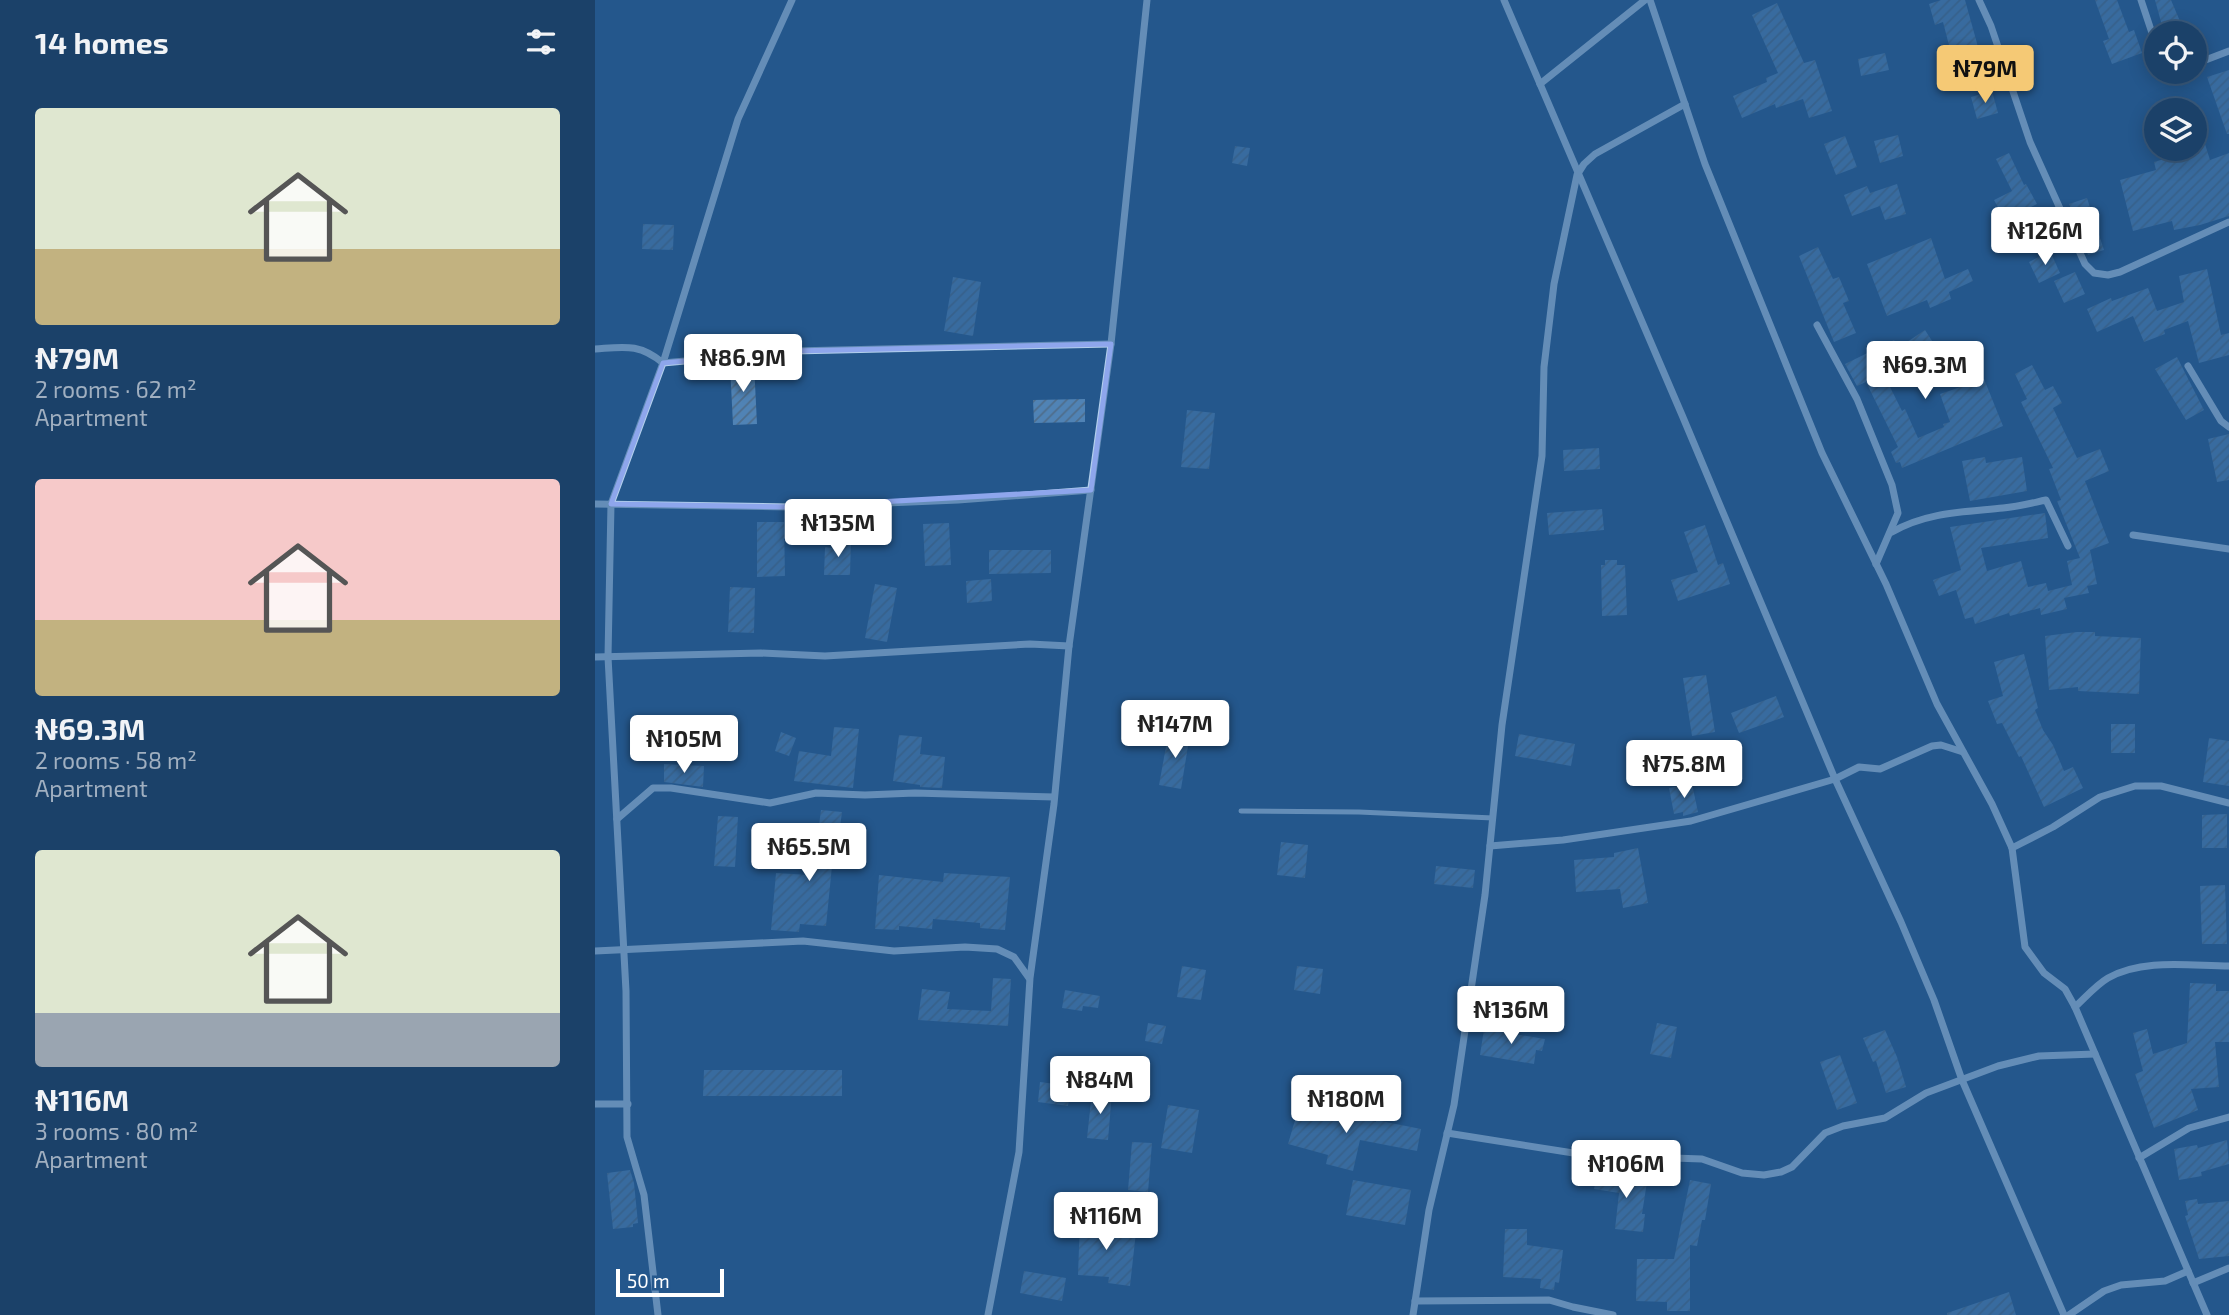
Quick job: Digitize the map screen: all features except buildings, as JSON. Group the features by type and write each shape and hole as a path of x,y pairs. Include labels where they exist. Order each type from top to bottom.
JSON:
{"street":[{"path":"658,1315 644,1195 627,1137 624,949 608,657 611,504 663,363 737,119 792,0"},
{"path":"988,1315 1019,1152 1030,978 1054,797 1069,646 1111,344 1147,0"},
{"path":"1504,0 1835,779 1907,935 1934,1000 1962,1080 2067,1315 2104,1291 2121,1285 2165,1282 2189,1271"},
{"path":"1539,84 1647,0 1705,164 1822,453 1876,564 1937,704 1992,804 2012,848 2025,947 2044,973 2065,989 2075,1007 2207,1315"},
{"path":"1979,0 1991,26 2030,142 2085,264 2094,273 2108,275 2120,272 2229,222"},
{"path":"2141,0 2148,21"},
{"path":"2207,59 2229,51"},
{"path":"1413,1315 1429,1210 1454,1105 1485,895 1503,725 1542,456 1544,367 1551,311 1577,175 1584,164 1595,155 1685,104"},
{"path":"1817,326 1857,399 1892,485 1898,513 1876,564"},
{"path":"595,349 628,346 642,349 663,363 793,351 1111,344"},
{"path":"2188,366 2221,421 2229,427"},
{"path":"595,504 790,507 958,500 1091,489"},
{"path":"1891,532 1909,522 1951,512 2003,508 2046,500 2068,545"},
{"path":"2133,535 2229,549"},
{"path":"595,657 761,653 825,656 1030,644 1069,646"},
{"path":"1490,846 1563,840 1691,821 1835,779 1859,767 1880,769 1932,746 1941,745 1963,752"},
{"path":"2012,848 2053,827 2100,797 2135,786 2161,786 2229,803"},
{"path":"617,819 653,788 671,788 770,803 816,793 865,796 915,793 1054,797"},
{"path":"595,951 803,942 894,951 965,947 997,949 1014,957 1030,978"},
{"path":"2075,1007 2108,978 2122,972 2151,966 2229,966"},
{"path":"1447,1133 1586,1155 1702,1159 1742,1173 1764,1175 1792,1167 1825,1133 1843,1126 1885,1118 1926,1093 1998,1066 2039,1056 2095,1054"},
{"path":"595,1104 628,1104"},
{"path":"2139,1158 2189,1128 2229,1117"},
{"path":"2193,1283 2229,1268"},
{"path":"1415,1301 1549,1300 1613,1315"}],"lane":[{"path":"1241,811 1359,812 1493,818"}],"highlighted area":[{"path":"1111,344 1091,490 790,507 611,504 663,363 793,351"}]}
